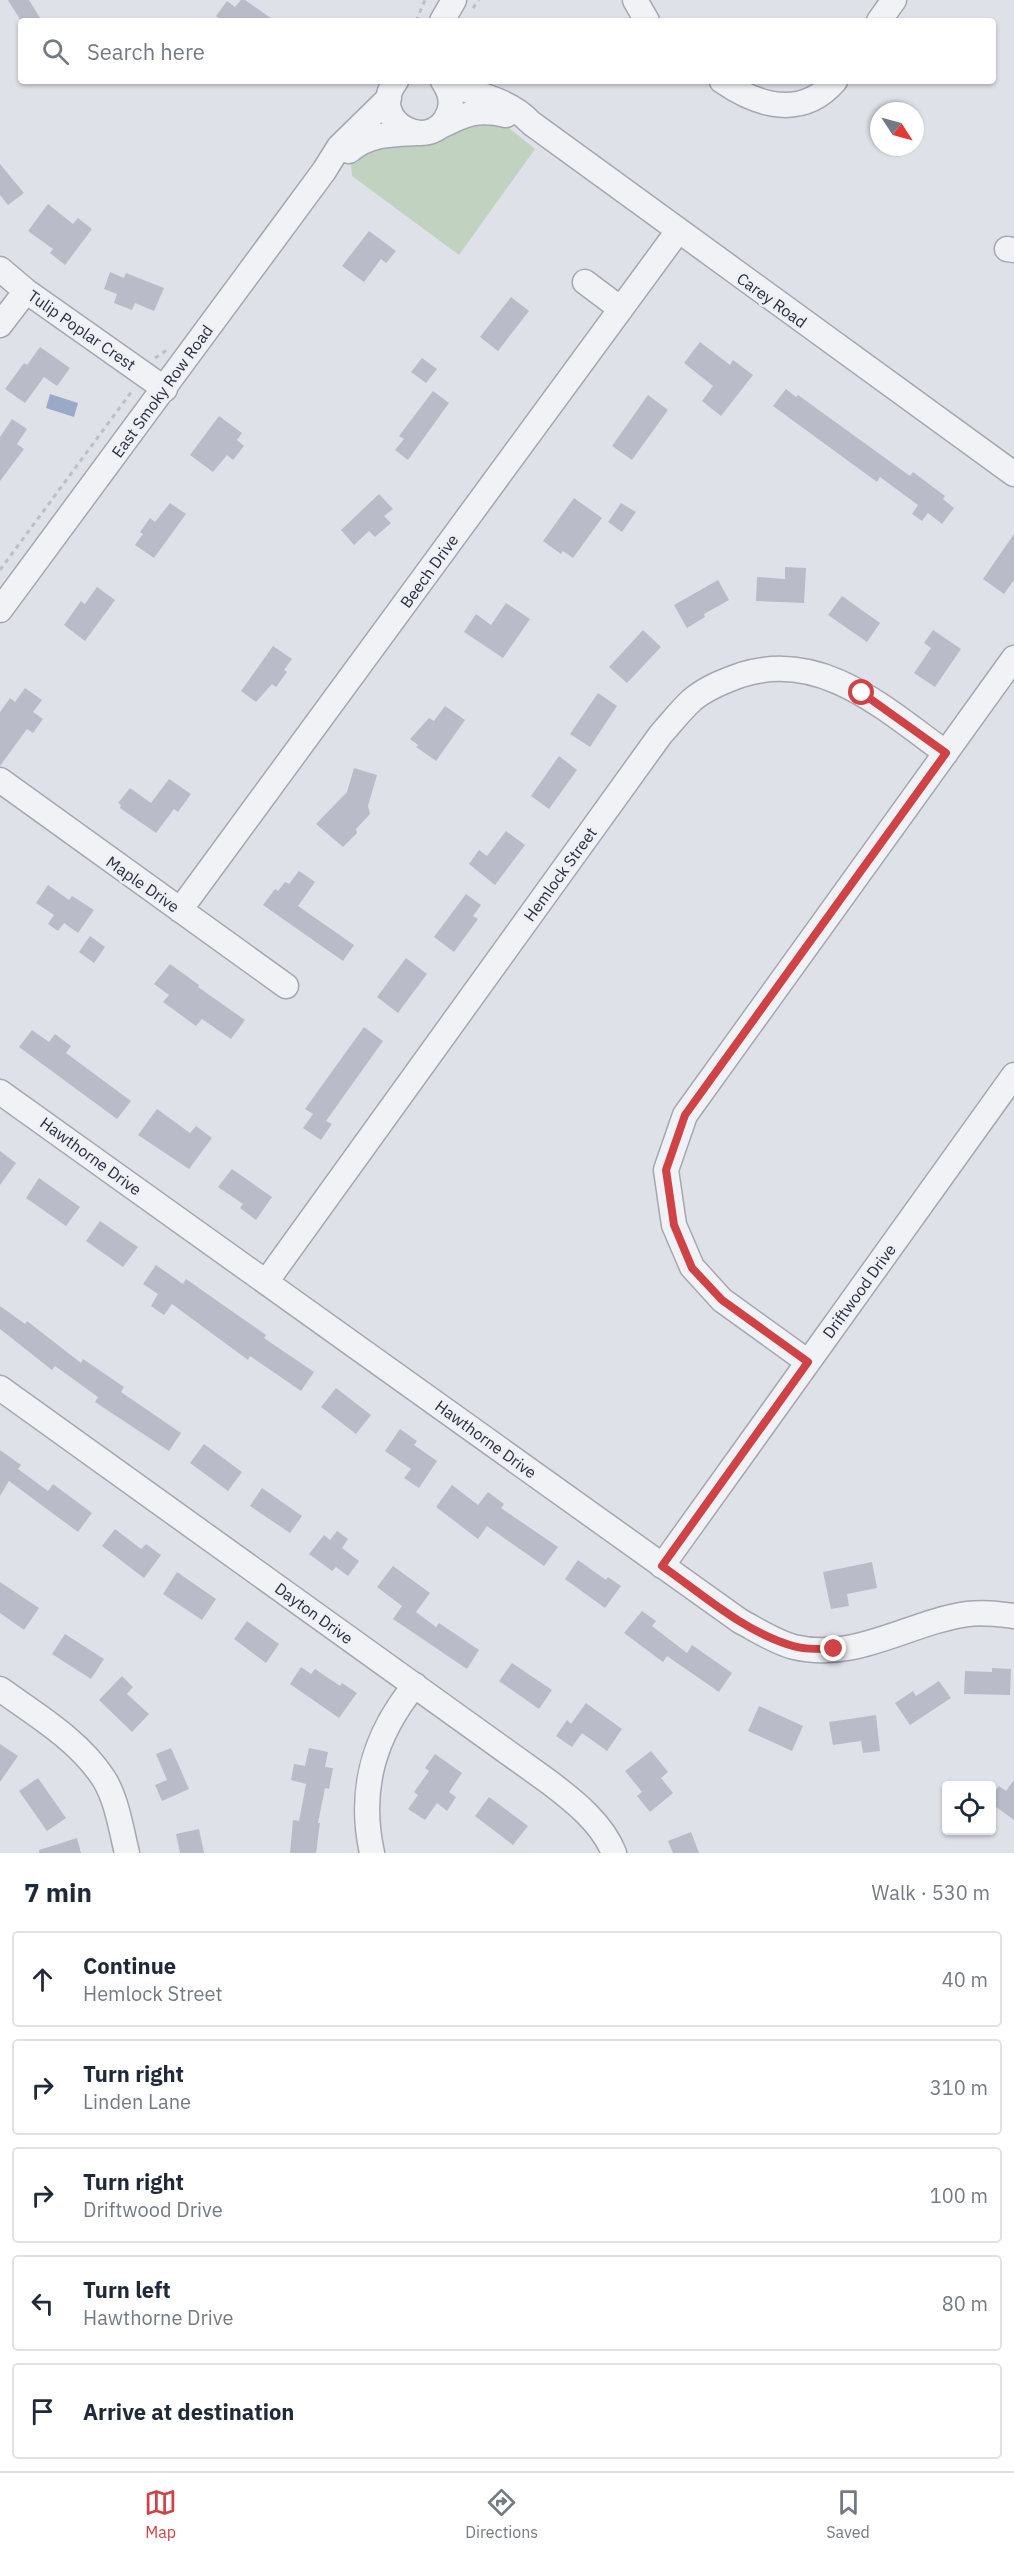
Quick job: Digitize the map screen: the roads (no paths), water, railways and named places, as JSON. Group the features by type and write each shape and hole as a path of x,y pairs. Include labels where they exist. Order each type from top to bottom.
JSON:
{"street":[{"path":"426,18 435,0"},
{"path":"444,18 454,0"},
{"path":"636,0 645,18"},
{"path":"881,18 894,0"},
{"path":"392,89 388,106 395,121 401,127 426,131 448,116 451,99 445,84"},
{"name":"Carey Road","path":"450,84 511,106 678,231 1014,474"},
{"path":"726,84 743,96 761,103 780,106 798,104 819,95 832,84"},
{"name":"East Smoky Row Road","path":"0,610 165,389 324,171 339,147 392,89"},
{"name":"Carey Road","path":"426,131 464,114 482,112 496,113 531,123"},
{"name":"East Smoky Row Road","path":"324,171 355,146 369,138 426,131"},
{"name":"Beech Drive","path":"180,910 678,231"},
{"name":"Tulip Poplar Crest","path":"0,269 26,291 165,389"},
{"path":"585,282 621,309"},
{"path":"0,325 26,291"},
{"path":"808,1362 722,1300 700,1279 681,1245 674,1225 666,1170 685,1115 1014,658"},
{"name":"Hemlock Street","path":"266,1282 661,734 692,700 721,681 753,671 790,669 832,677 862,693 946,753"},
{"name":"Maple Drive","path":"0,780 286,986"},
{"name":"Driftwood Drive","path":"662,1566 1014,1075"},
{"name":"Hawthorne Drive","path":"0,1092 662,1566 740,1621 773,1639 794,1647 818,1649 853,1647 966,1615 987,1612 1014,1616"},
{"name":"Dayton Drive","path":"0,1388 579,1805 598,1828 614,1853"},
{"path":"372,1853 366,1826 370,1773 379,1741 401,1701 414,1685"},
{"path":"0,1689 70,1740 105,1780 113,1800 127,1853"}],"water":[{"path":"50,394 78,403 74,417 46,408"}]}
